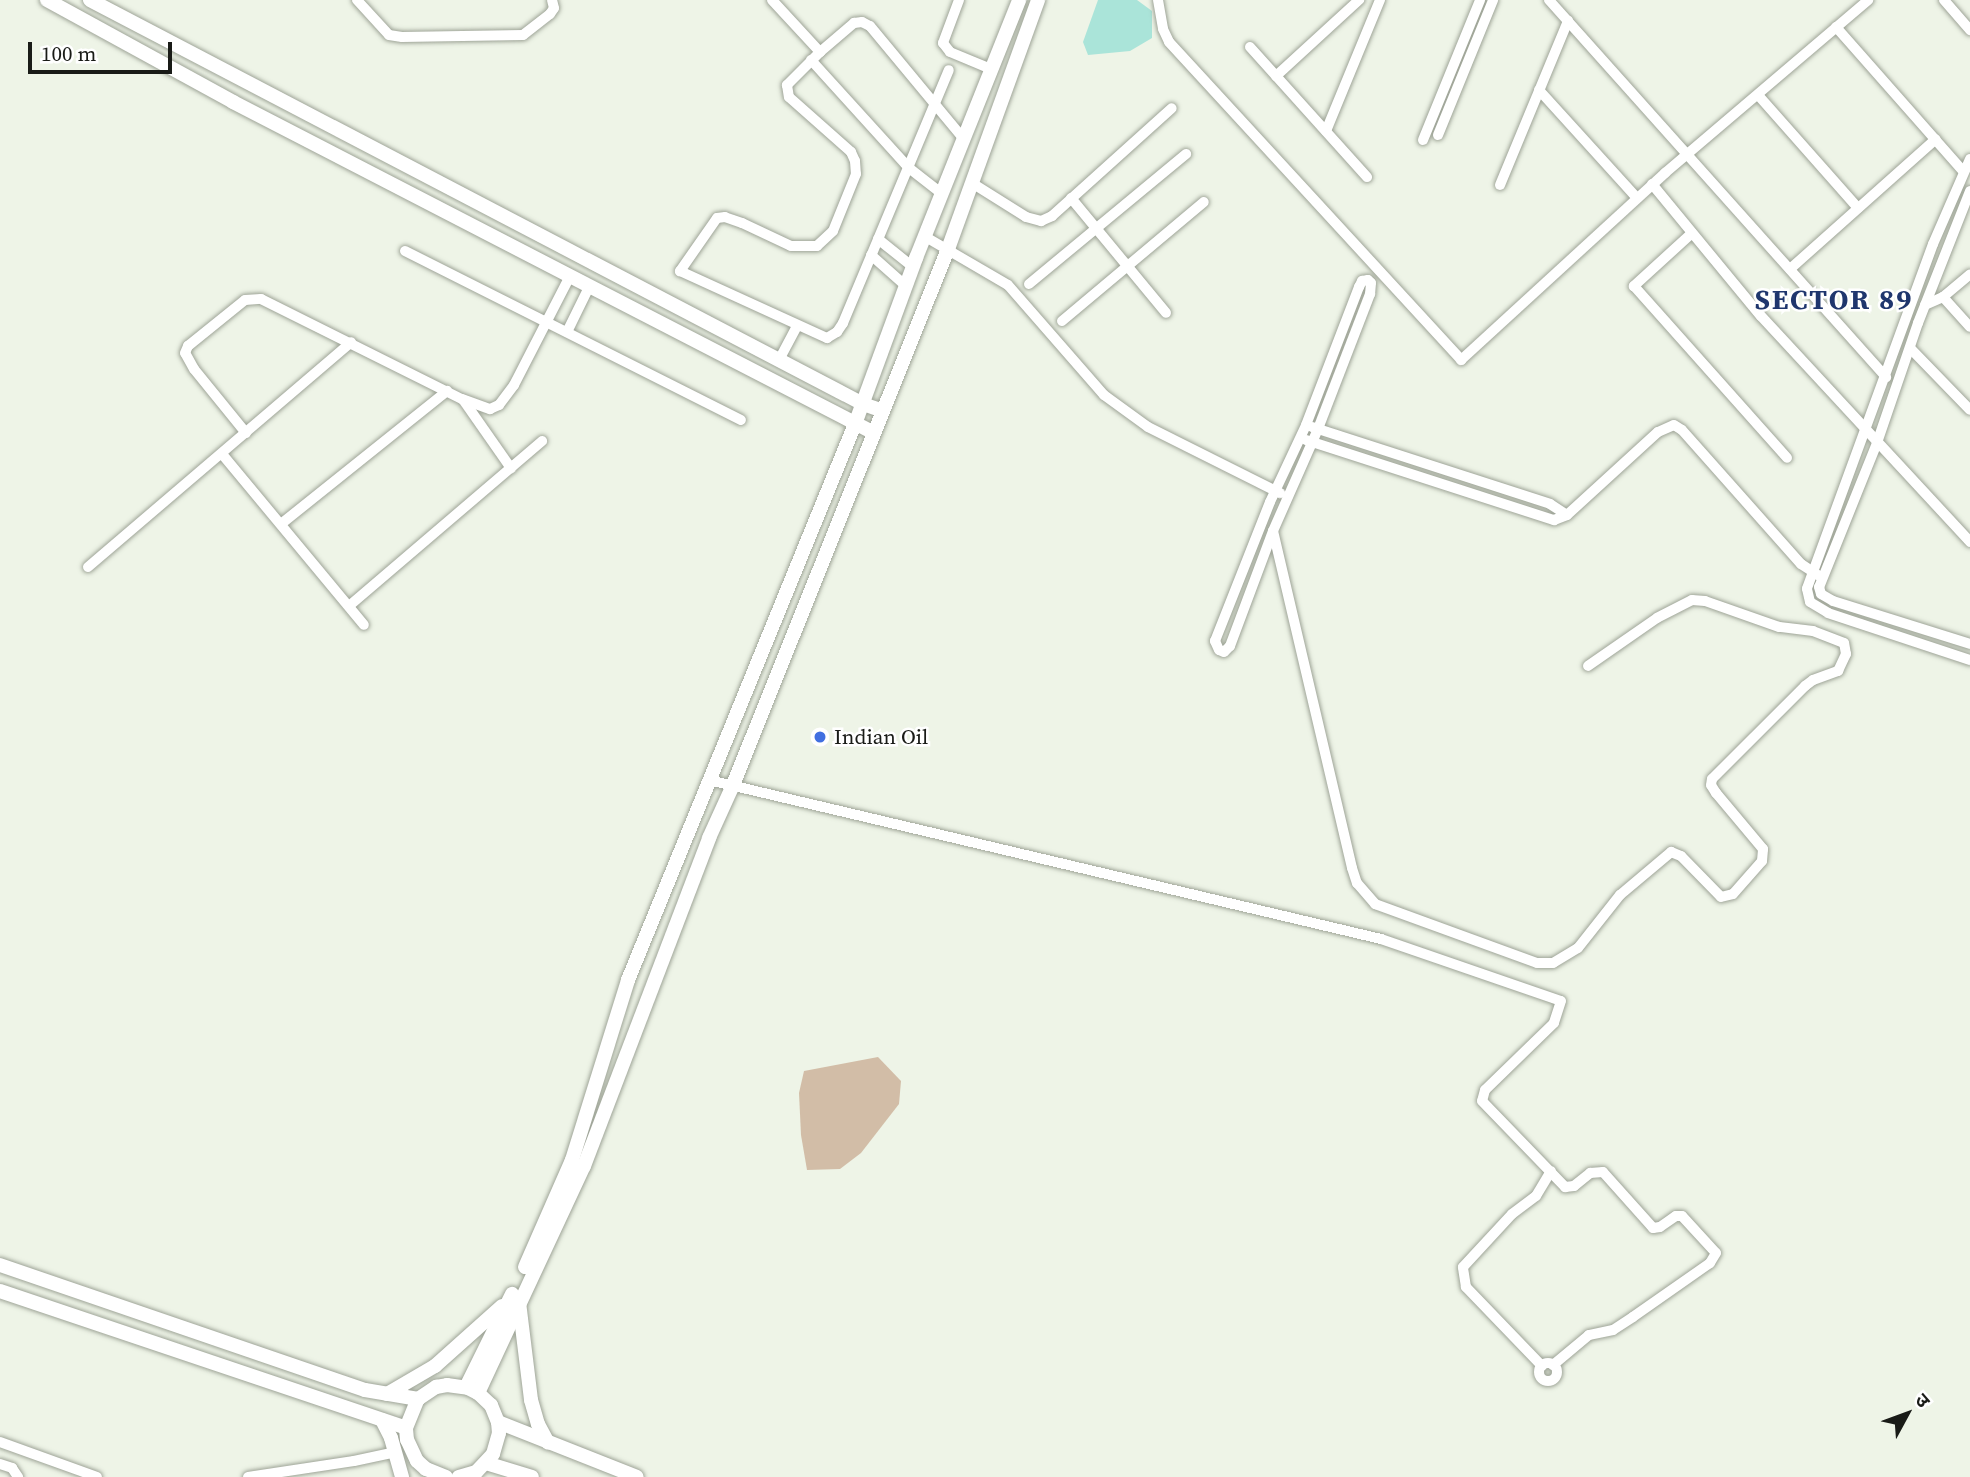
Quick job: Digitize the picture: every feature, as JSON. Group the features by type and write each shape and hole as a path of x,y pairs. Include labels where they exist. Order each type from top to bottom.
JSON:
{"street":[{"path":"47,0 233,102 874,433"},
{"path":"90,0 863,404 883,411"},
{"path":"357,0 390,35 402,37 523,35 550,14 554,8 552,0"},
{"path":"772,0 820,52"},
{"path":"959,0 943,43 950,52 991,68"},
{"path":"472,1390 564,1182 628,980 863,404 924,236 1019,0"},
{"path":"387,1394 435,1366 514,1300 584,1166 709,838 736,778 948,248 1038,0"},
{"path":"1158,0 1163,29 1169,42 1356,243 1456,358 1465,359 1652,184 1868,0"},
{"path":"1276,76 1359,0"},
{"path":"1326,131 1380,0"},
{"path":"1423,141 1480,0"},
{"path":"1438,135 1493,0"},
{"path":"1549,0 1886,377"},
{"path":"1944,0 1970,30"},
{"path":"1500,185 1568,21"},
{"path":"949,70 937,104 837,332 827,338 680,271 717,218 726,217 742,223 791,246 817,246 832,231 856,174 855,161 850,152 789,97 787,86 820,52 854,23 862,22 878,34 937,104 963,138"},
{"path":"1836,27 1964,172"},
{"path":"1250,47 1367,177"},
{"path":"811,61 909,168 941,193"},
{"path":"1539,90 1637,198"},
{"path":"1758,95 1858,208"},
{"path":"972,183 1026,217 1041,221 1072,198 1172,108"},
{"path":"1790,269 1936,139"},
{"path":"1029,284 1186,154"},
{"path":"1816,574 1933,244 1970,159"},
{"path":"1652,184 1761,316 1866,433 1970,542"},
{"path":"1970,191 1925,305 1877,443 1807,589 1810,601 1828,613 1970,660"},
{"path":"1072,198 1166,313"},
{"path":"1062,321 1204,202"},
{"path":"1692,233 1634,286 1787,458"},
{"path":"924,236 1007,285 1098,388 1126,411 1171,440 1287,498"},
{"path":"878,239 913,267"},
{"path":"405,251 741,420"},
{"path":"871,256 906,286"},
{"path":"1925,305 1943,297 1970,274"},
{"path":"246,433 187,359 188,346 251,297 351,342 483,408 499,405 514,385 570,276"},
{"path":"1368,280 1371,283 1370,294 1318,429 1273,531 1230,646 1224,652 1219,650 1215,641 1276,491 1301,438 1359,286 1362,281 1368,280"},
{"path":"566,332 589,287"},
{"path":"1943,297 1970,327"},
{"path":"779,360 797,326"},
{"path":"88,567 351,342"},
{"path":"1910,348 1970,409"},
{"path":"281,524 447,391"},
{"path":"462,399 511,468"},
{"path":"1306,425 1550,504 1567,515"},
{"path":"1301,438 1547,519 1567,515 1658,432 1674,425 1682,430 1816,574 1821,594 1833,601 1970,644"},
{"path":"349,606 542,441"},
{"path":"222,454 364,625"},
{"path":"1273,531 1352,868 1357,883 1375,904 1537,962 1553,963 1578,948 1620,895 1671,852 1681,856 1721,897 1733,894 1762,861 1763,849 1716,793 1711,785 1712,779 1805,686 1813,680 1838,671 1846,654 1844,643 1813,631 1779,627 1705,601 1692,600 1667,612 1588,666"},
{"path":"1810,601 1821,594"},
{"path":"711,778 736,778 1381,939 1561,1001 1554,1023 1485,1090 1481,1098 1489,1111 1551,1171 1568,1188 1590,1172 1603,1172 1653,1228 1660,1227 1676,1216 1682,1216 1716,1253 1710,1263 1633,1317 1613,1330 1589,1335 1547,1365 1466,1287 1463,1267 1512,1214 1536,1196 1551,1171"},
{"path":"0,1265 365,1390 418,1399"},
{"path":"0,1291 406,1428"},
{"path":"514,1300 531,1400 538,1424 548,1443"},
{"path":"446,1477 426,1469 417,1461 407,1440 408,1418 418,1399 436,1387 472,1390 491,1405 498,1422 497,1444 486,1464 476,1472 459,1477"},
{"path":"382,1420 396,1452 402,1477"},
{"path":"498,1422 637,1477"},
{"path":"0,1442 97,1477"},
{"path":"248,1477 396,1452"},
{"path":"412,1477 417,1461"},
{"path":"0,1464 12,1468 18,1477"},
{"path":"486,1464 532,1477"}],"shaded area":[{"path":"878,1057 901,1081 899,1104 861,1153 840,1169 807,1170 801,1135 799,1093 804,1071"}],"water":[{"path":"1098,0 1137,0 1152,11 1152,38 1130,51 1088,55 1083,42"}],"place":[{"name":"Indian Oil","path":"820,737"}],"district":[{"name":"SECTOR 89","path":"1834,299"}]}
